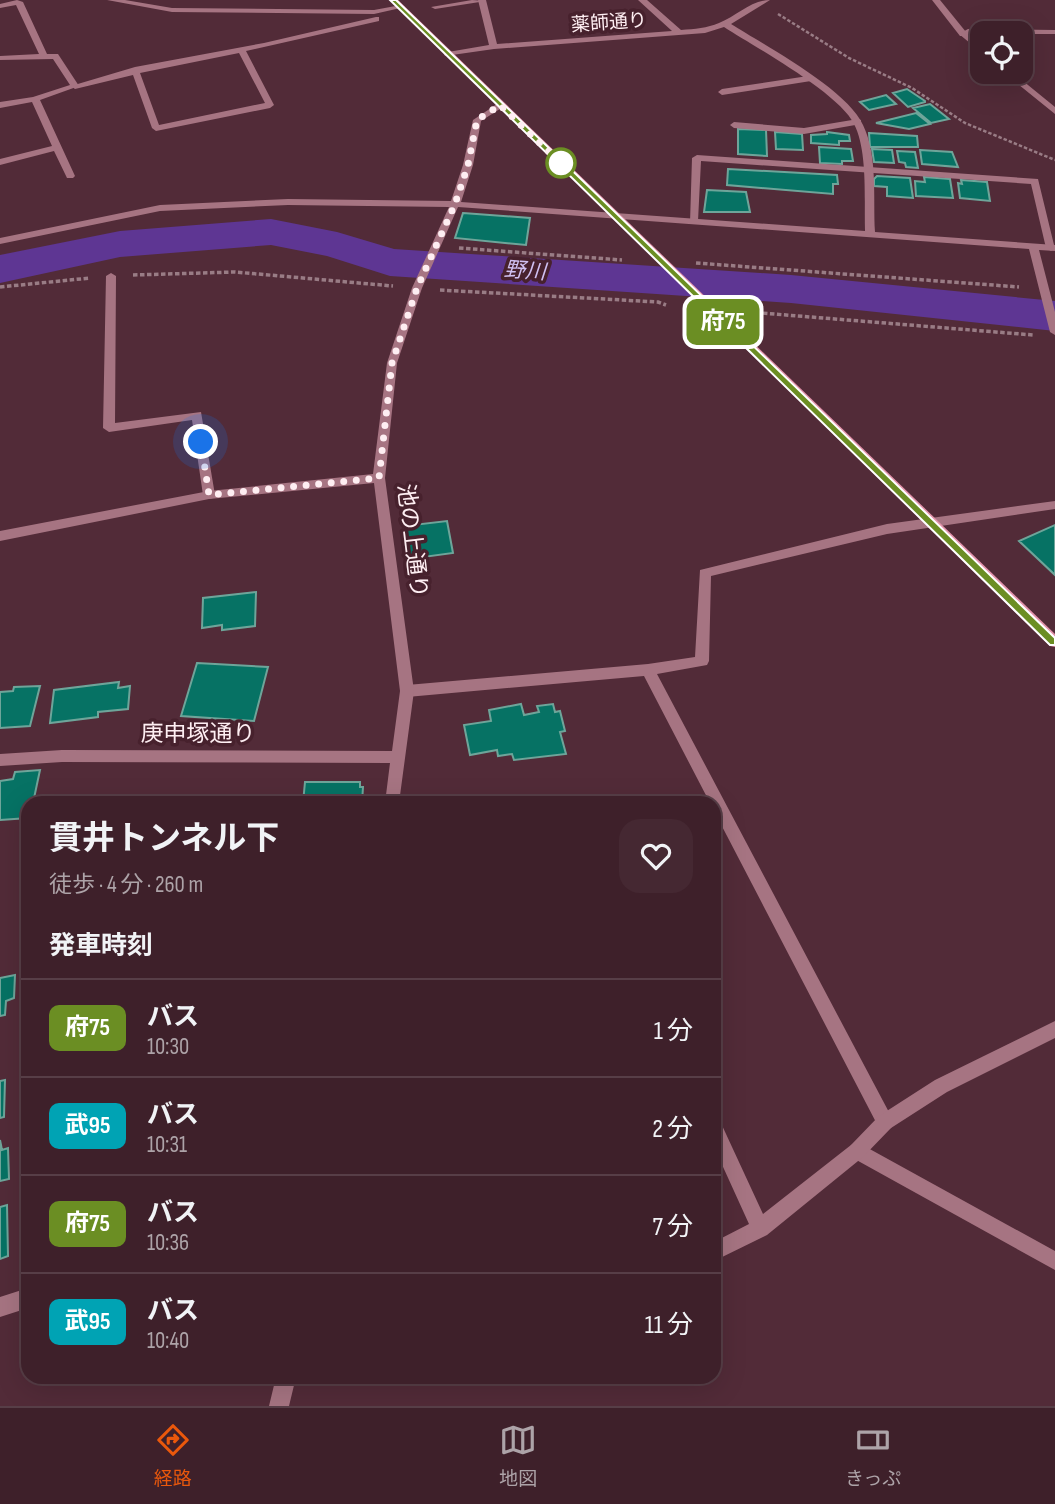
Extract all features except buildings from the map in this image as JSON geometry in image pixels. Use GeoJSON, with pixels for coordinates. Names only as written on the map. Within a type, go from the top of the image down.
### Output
{"type":"FeatureCollection","features":[{"type":"Feature","properties":{"kind":"main road"},"geometry":{"type":"LineString","coordinates":[[397,3],[1055,642]]}},
{"type":"Feature","properties":{"kind":"street"},"geometry":{"type":"LineString","coordinates":[[111,0],[172,10],[374,12],[397,3]]}},
{"type":"Feature","properties":{"kind":"street"},"geometry":{"type":"LineString","coordinates":[[435,7],[482,0],[494,47]]}},
{"type":"Feature","properties":{"kind":"street"},"geometry":{"type":"LineString","coordinates":[[642,0],[680,33]]}},
{"type":"Feature","properties":{"kind":"street"},"geometry":{"type":"LineString","coordinates":[[936,0],[970,40]]}},
{"type":"Feature","properties":{"kind":"street","name":"薬師通り"},"geometry":{"type":"LineString","coordinates":[[448,54],[494,47],[705,31],[724,24],[763,1]]}},
{"type":"Feature","properties":{"kind":"street"},"geometry":{"type":"LineString","coordinates":[[0,6],[19,2],[44,56]]}},
{"type":"Feature","properties":{"kind":"street"},"geometry":{"type":"LineString","coordinates":[[0,105],[35,99],[135,71],[302,39],[376,19]]}},
{"type":"Feature","properties":{"kind":"street"},"geometry":{"type":"LineString","coordinates":[[724,24],[834,97],[858,122],[866,170],[870,234]]}},
{"type":"Feature","properties":{"kind":"street"},"geometry":{"type":"LineString","coordinates":[[963,34],[968,30],[1055,32]]}},
{"type":"Feature","properties":{"kind":"street"},"geometry":{"type":"LineString","coordinates":[[135,71],[156,128],[270,105],[242,51]]}},
{"type":"Feature","properties":{"kind":"street"},"geometry":{"type":"LineString","coordinates":[[0,58],[55,56],[75,86]]}},
{"type":"Feature","properties":{"kind":"street"},"geometry":{"type":"LineString","coordinates":[[722,92],[808,79]]}},
{"type":"Feature","properties":{"kind":"street"},"geometry":{"type":"LineString","coordinates":[[1022,84],[1055,111]]}},
{"type":"Feature","properties":{"kind":"street"},"geometry":{"type":"LineString","coordinates":[[35,99],[70,176]]}},
{"type":"Feature","properties":{"kind":"street"},"geometry":{"type":"LineString","coordinates":[[438,247],[468,165],[477,120],[500,105]]}},
{"type":"Feature","properties":{"kind":"street"},"geometry":{"type":"LineString","coordinates":[[734,125],[804,131],[858,122]]}},
{"type":"Feature","properties":{"kind":"street"},"geometry":{"type":"LineString","coordinates":[[0,162],[55,148]]}},
{"type":"Feature","properties":{"kind":"street"},"geometry":{"type":"LineString","coordinates":[[0,241],[160,208],[288,202],[455,204],[1053,248],[1035,181],[697,158],[693,221]]}},
{"type":"Feature","properties":{"kind":"street","name":"池の上通り"},"geometry":{"type":"LineString","coordinates":[[393,796],[407,691],[379,478],[392,363],[417,288],[438,247]]}},
{"type":"Feature","properties":{"kind":"street"},"geometry":{"type":"LineString","coordinates":[[1033,247],[1055,332]]}},
{"type":"Feature","properties":{"kind":"street"},"geometry":{"type":"LineString","coordinates":[[111,276],[109,428],[197,415],[209,495]]}},
{"type":"Feature","properties":{"kind":"street"},"geometry":{"type":"LineString","coordinates":[[0,536],[209,495],[379,478]]}},
{"type":"Feature","properties":{"kind":"street"},"geometry":{"type":"LineString","coordinates":[[407,691],[648,670],[702,661],[705,573],[887,529],[1055,505]]}},
{"type":"Feature","properties":{"kind":"street"},"geometry":{"type":"LineString","coordinates":[[648,670],[714,796]]}},
{"type":"Feature","properties":{"kind":"street","name":"庚申塚通り"},"geometry":{"type":"LineString","coordinates":[[0,760],[62,756],[397,757]]}},
{"type":"Feature","properties":{"kind":"street"},"geometry":{"type":"LineString","coordinates":[[721,809],[885,1122]]}},
{"type":"Feature","properties":{"kind":"street"},"geometry":{"type":"LineString","coordinates":[[721,1248],[760,1228],[857,1151],[885,1122],[941,1086],[1055,1029]]}},
{"type":"Feature","properties":{"kind":"street"},"geometry":{"type":"LineString","coordinates":[[721,1142],[760,1228]]}},
{"type":"Feature","properties":{"kind":"street"},"geometry":{"type":"LineString","coordinates":[[857,1151],[1055,1261]]}},
{"type":"Feature","properties":{"kind":"street"},"geometry":{"type":"LineString","coordinates":[[0,1307],[21,1300]]}},
{"type":"Feature","properties":{"kind":"street"},"geometry":{"type":"LineString","coordinates":[[279,1406],[284,1384]]}},
{"type":"Feature","properties":{"kind":"path"},"geometry":{"type":"LineString","coordinates":[[763,1],[849,58],[912,88],[965,123],[1055,160]]}},
{"type":"Feature","properties":{"kind":"path"},"geometry":{"type":"LineString","coordinates":[[438,247],[622,260]]}},
{"type":"Feature","properties":{"kind":"path"},"geometry":{"type":"LineString","coordinates":[[695,263],[1044,289]]}},
{"type":"Feature","properties":{"kind":"path"},"geometry":{"type":"LineString","coordinates":[[0,287],[111,276],[235,271],[417,288],[658,302],[666,305]]}},
{"type":"Feature","properties":{"kind":"path"},"geometry":{"type":"LineString","coordinates":[[748,312],[1041,335]]}},
{"type":"Feature","properties":{"kind":"waterway","name":"野川"},"geometry":{"type":"LineString","coordinates":[[0,269],[120,244],[271,232],[337,245],[390,262],[791,289],[1055,316]]}},
{"type":"Feature","properties":{"kind":"bus line","name":"府75"},"geometry":{"type":"LineString","coordinates":[[394,0],[1055,642]]}},
{"type":"Feature","properties":{"kind":"route"},"geometry":{"type":"LineString","coordinates":[[201,442],[209,495],[379,478],[392,363],[417,288],[438,247],[455,204],[468,165],[477,120],[500,105],[561,163]]}}]}
